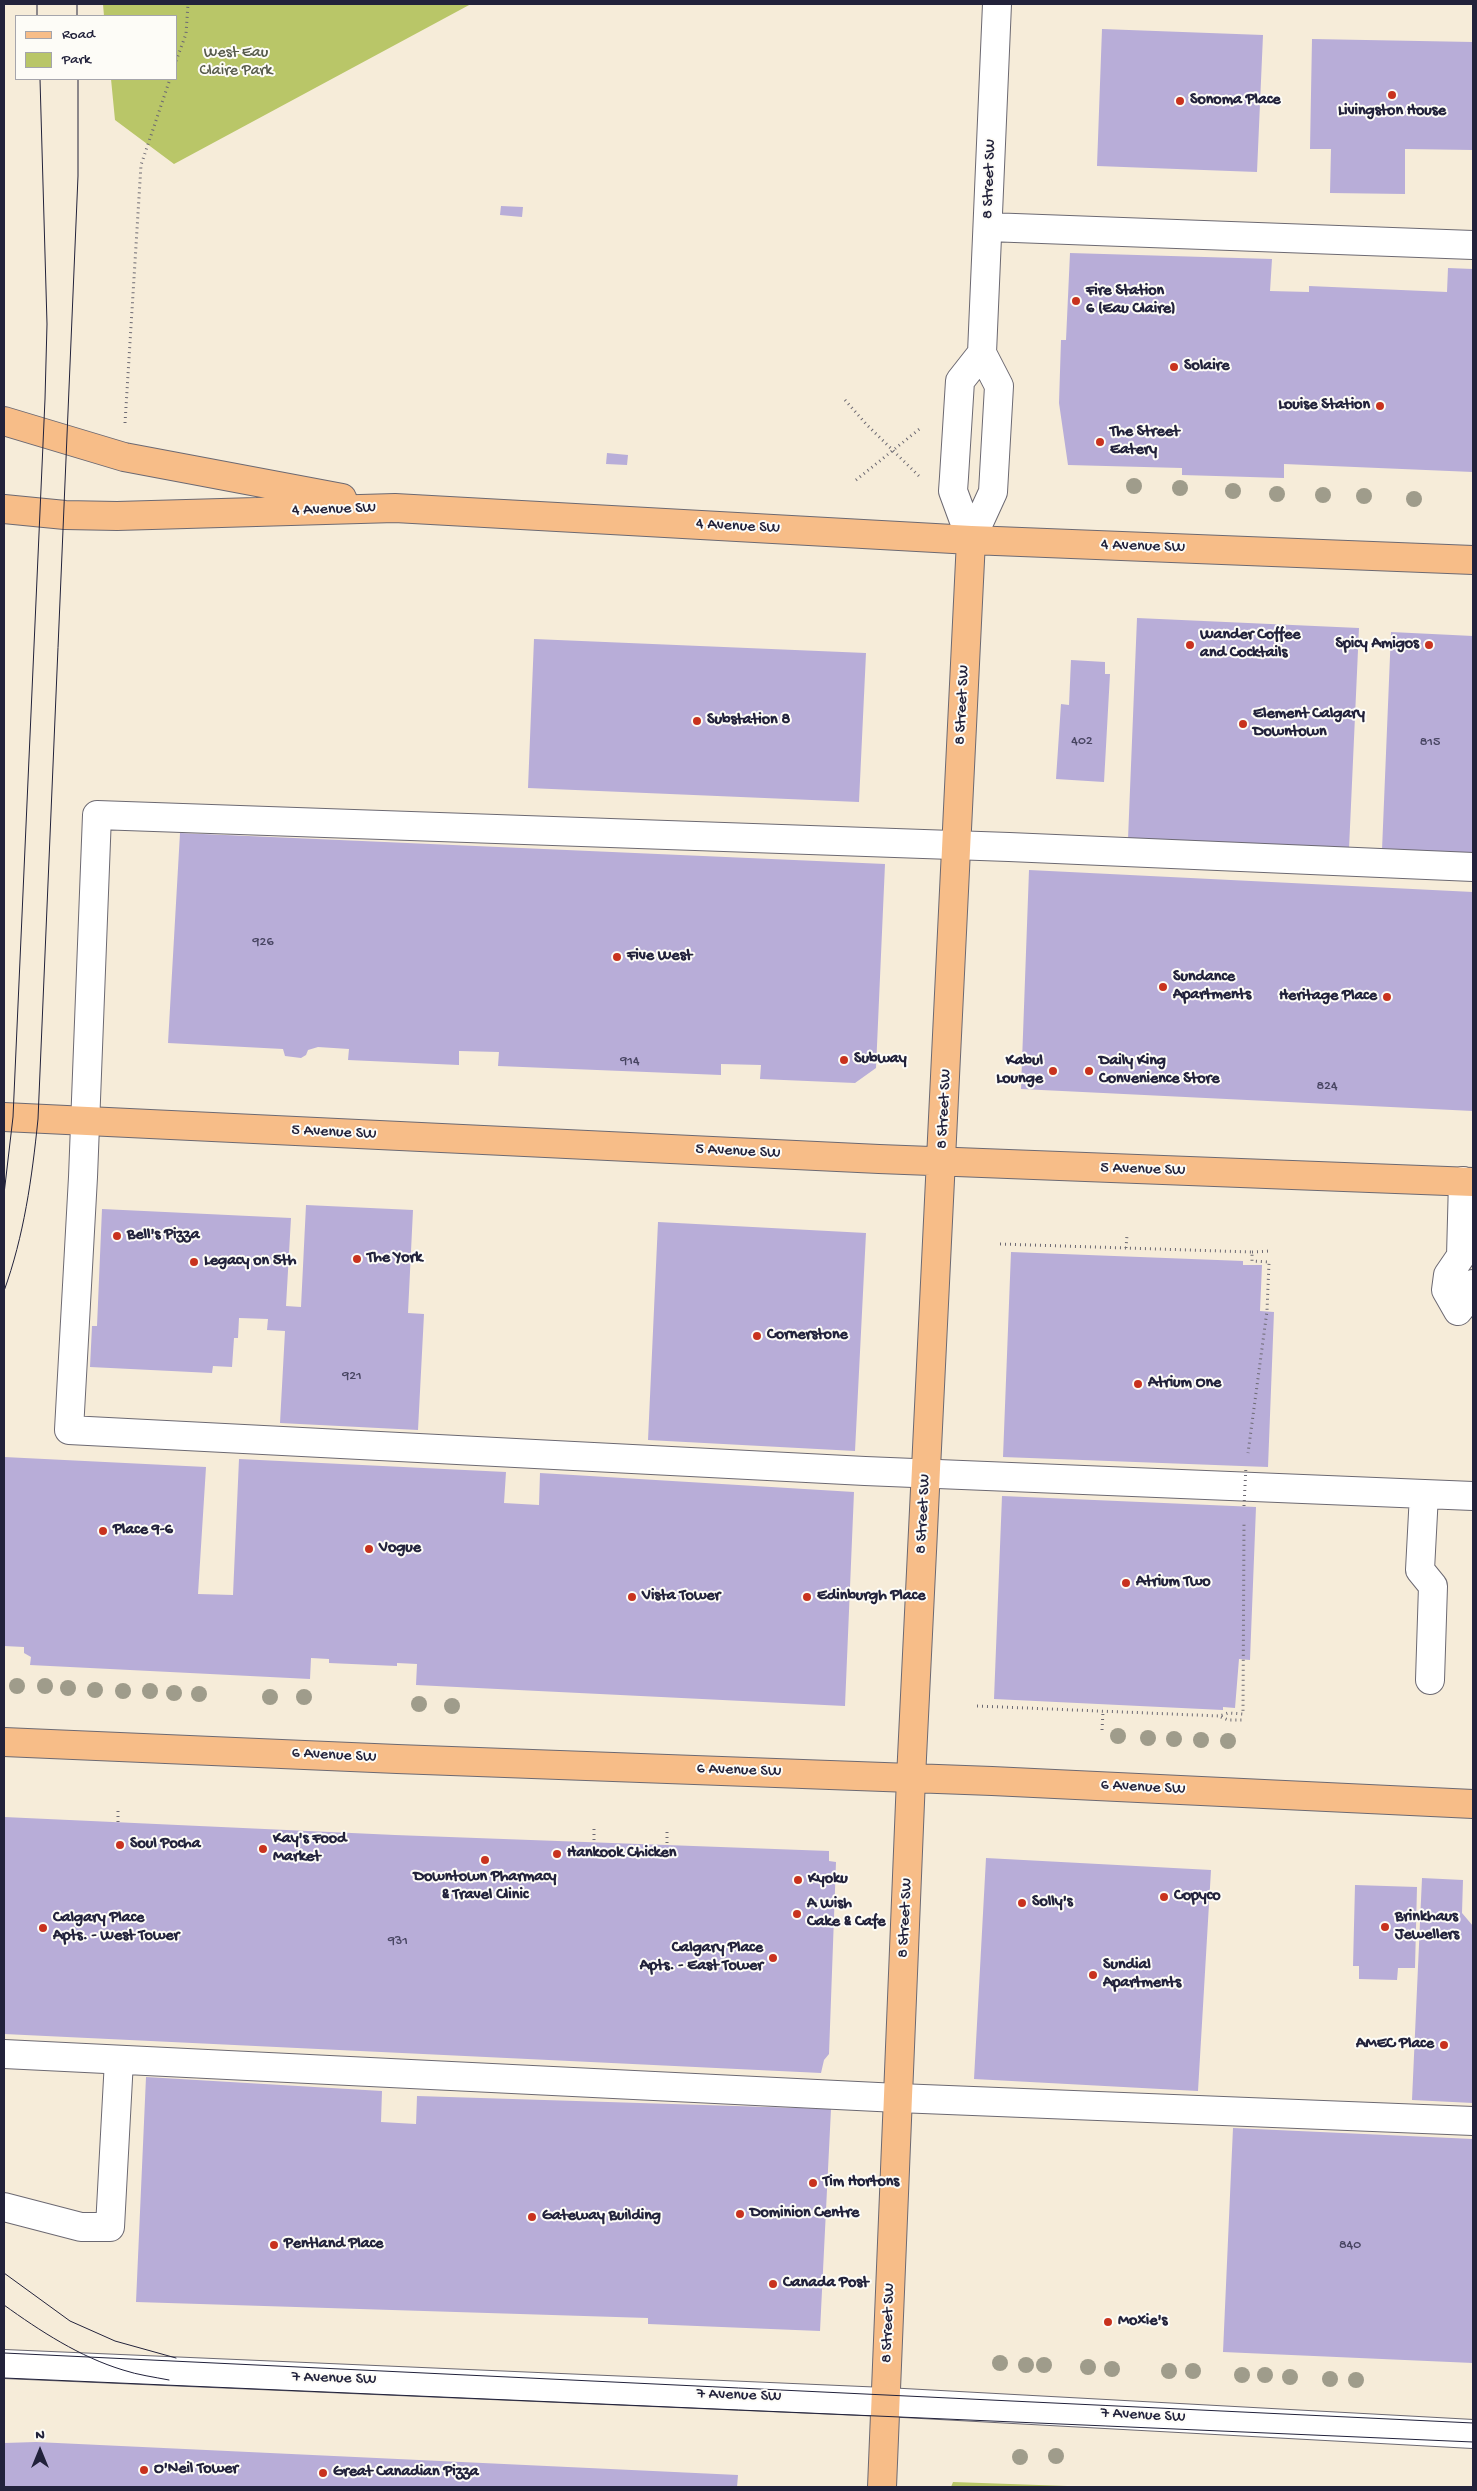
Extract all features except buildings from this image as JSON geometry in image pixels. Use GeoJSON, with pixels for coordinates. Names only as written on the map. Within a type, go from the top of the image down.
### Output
{"type":"FeatureCollection","features":[{"type":"Feature","properties":{"kind":"main road"},"geometry":{"type":"LineString","coordinates":[[4,421],[124,457],[395,508]]}},
{"type":"Feature","properties":{"kind":"main road","name":"4 Avenue SW"},"geometry":{"type":"LineString","coordinates":[[4,509],[117,516],[395,508],[971,540],[1473,560]]}},
{"type":"Feature","properties":{"kind":"main road","name":"8 Street SW"},"geometry":{"type":"LineString","coordinates":[[882,2487],[911,1778],[971,540]]}},
{"type":"Feature","properties":{"kind":"main road","name":"5 Avenue SW"},"geometry":{"type":"LineString","coordinates":[[4,1117],[942,1162],[1468,1181]]}},
{"type":"Feature","properties":{"kind":"main road","name":"6 Avenue SW"},"geometry":{"type":"LineString","coordinates":[[4,1742],[911,1778],[1473,1804]]}},
{"type":"Feature","properties":{"kind":"street","name":"8 Street SW"},"geometry":{"type":"LineString","coordinates":[[971,540],[993,492],[999,386],[982,354],[997,4]]}},
{"type":"Feature","properties":{"kind":"street"},"geometry":{"type":"LineString","coordinates":[[988,227],[1473,245]]}},
{"type":"Feature","properties":{"kind":"street","name":"8 Street SW"},"geometry":{"type":"LineString","coordinates":[[971,540],[953,491],[960,381],[982,354]]}},
{"type":"Feature","properties":{"kind":"street"},"geometry":{"type":"LineString","coordinates":[[1473,867],[957,845],[97,815],[86,1121],[69,1430],[926,1473],[1473,1496]]}},
{"type":"Feature","properties":{"kind":"street"},"geometry":{"type":"LineString","coordinates":[[1468,1181],[1467,1266],[1448,1275],[1446,1290],[1458,1312],[1472,1292],[1473,1284]]}},
{"type":"Feature","properties":{"kind":"street"},"geometry":{"type":"LineString","coordinates":[[1424,1494],[1420,1570],[1433,1586],[1430,1680]]}},
{"type":"Feature","properties":{"kind":"street"},"geometry":{"type":"LineString","coordinates":[[4,2054],[898,2098],[1473,2121]]}},
{"type":"Feature","properties":{"kind":"street"},"geometry":{"type":"LineString","coordinates":[[4,2207],[81,2227],[110,2227],[119,2060]]}},
{"type":"Feature","properties":{"kind":"street","name":"7 Avenue SW"},"geometry":{"type":"LineString","coordinates":[[4,2364],[885,2402],[1473,2434]]}},
{"type":"Feature","properties":{"kind":"path"},"geometry":{"type":"LineString","coordinates":[[178,56],[186,34],[188,4]]}},
{"type":"Feature","properties":{"kind":"path"},"geometry":{"type":"LineString","coordinates":[[125,426],[141,165],[170,80]]}},
{"type":"Feature","properties":{"kind":"path"},"geometry":{"type":"LineString","coordinates":[[845,400],[892,452],[920,477]]}},
{"type":"Feature","properties":{"kind":"path"},"geometry":{"type":"LineString","coordinates":[[856,480],[926,423]]}},
{"type":"Feature","properties":{"kind":"path"},"geometry":{"type":"LineString","coordinates":[[1126,1248],[1127,1234]]}},
{"type":"Feature","properties":{"kind":"path"},"geometry":{"type":"LineString","coordinates":[[1000,1244],[1270,1251]]}},
{"type":"Feature","properties":{"kind":"path"},"geometry":{"type":"LineString","coordinates":[[977,1706],[1220,1716],[1228,1713],[1242,1714],[1246,1466],[1267,1312],[1270,1262],[1252,1261],[1252,1252]]}},
{"type":"Feature","properties":{"kind":"path"},"geometry":{"type":"LineString","coordinates":[[1102,1730],[1103,1712]]}},
{"type":"Feature","properties":{"kind":"path"},"geometry":{"type":"LineString","coordinates":[[1220,1716],[1228,1720],[1242,1720]]}},
{"type":"Feature","properties":{"kind":"path"},"geometry":{"type":"LineString","coordinates":[[118,1808],[118,1822]]}},
{"type":"Feature","properties":{"kind":"path"},"geometry":{"type":"LineString","coordinates":[[594,1829],[594,1843]]}},
{"type":"Feature","properties":{"kind":"path"},"geometry":{"type":"LineString","coordinates":[[667,1832],[667,1845]]}},
{"type":"Feature","properties":{"kind":"green space","name":"West Eau Claire Park"},"geometry":{"type":"Polygon","coordinates":[[[103,4],[471,4],[174,164],[115,120],[111,80],[178,80],[178,15],[104,15],[103,4]]]}},
{"type":"Feature","properties":{"kind":"green space"},"geometry":{"type":"Polygon","coordinates":[[[953,2482],[1096,2487],[951,2487],[953,2482]]]}},
{"type":"Feature","properties":{"kind":"tram line"},"geometry":{"type":"LineString","coordinates":[[37,4],[37,15]]}},
{"type":"Feature","properties":{"kind":"tram line"},"geometry":{"type":"LineString","coordinates":[[77,4],[77,15]]}},
{"type":"Feature","properties":{"kind":"tram line"},"geometry":{"type":"LineString","coordinates":[[4,1194],[13,1117],[45,399],[47,324],[40,80]]}},
{"type":"Feature","properties":{"kind":"tram line"},"geometry":{"type":"LineString","coordinates":[[4,1291],[22,1228],[38,1119],[78,176],[78,80]]}},
{"type":"Feature","properties":{"kind":"tram line"},"geometry":{"type":"LineString","coordinates":[[4,2273],[70,2321],[115,2341],[176,2358]]}},
{"type":"Feature","properties":{"kind":"tram line"},"geometry":{"type":"LineString","coordinates":[[4,2305],[46,2334],[91,2358],[129,2372],[169,2380]]}},
{"type":"Feature","properties":{"kind":"tram line"},"geometry":{"type":"LineString","coordinates":[[4,2353],[1473,2423]]}},
{"type":"Feature","properties":{"kind":"tram line"},"geometry":{"type":"LineString","coordinates":[[4,2378],[1473,2442]]}},
{"type":"Feature","properties":{"kind":"place","name":"Livingston House"},"geometry":{"type":"Point","coordinates":[1392,95]}},
{"type":"Feature","properties":{"kind":"place","name":"Sonoma Place"},"geometry":{"type":"Point","coordinates":[1180,101]}},
{"type":"Feature","properties":{"kind":"place","name":"Fire Station 6 (Eau Claire)"},"geometry":{"type":"Point","coordinates":[1076,301]}},
{"type":"Feature","properties":{"kind":"place","name":"Solaire"},"geometry":{"type":"Point","coordinates":[1174,367]}},
{"type":"Feature","properties":{"kind":"place","name":"Louise Station"},"geometry":{"type":"Point","coordinates":[1380,406]}},
{"type":"Feature","properties":{"kind":"place","name":"The Street Eatery"},"geometry":{"type":"Point","coordinates":[1100,442]}},
{"type":"Feature","properties":{"kind":"place","name":"Wander Coffee and Cocktails"},"geometry":{"type":"Point","coordinates":[1190,645]}},
{"type":"Feature","properties":{"kind":"place","name":"Spicy Amigos"},"geometry":{"type":"Point","coordinates":[1429,645]}},
{"type":"Feature","properties":{"kind":"place","name":"Substation 8"},"geometry":{"type":"Point","coordinates":[697,721]}},
{"type":"Feature","properties":{"kind":"place","name":"Element Calgary Downtown"},"geometry":{"type":"Point","coordinates":[1243,724]}},
{"type":"Feature","properties":{"kind":"place","name":"Five West"},"geometry":{"type":"Point","coordinates":[617,957]}},
{"type":"Feature","properties":{"kind":"place","name":"Sundance Apartments"},"geometry":{"type":"Point","coordinates":[1163,987]}},
{"type":"Feature","properties":{"kind":"place","name":"Heritage Place"},"geometry":{"type":"Point","coordinates":[1387,997]}},
{"type":"Feature","properties":{"kind":"place","name":"Subway"},"geometry":{"type":"Point","coordinates":[844,1060]}},
{"type":"Feature","properties":{"kind":"place","name":"Kabul Lounge"},"geometry":{"type":"Point","coordinates":[1053,1071]}},
{"type":"Feature","properties":{"kind":"place","name":"Daily King Convenience Store"},"geometry":{"type":"Point","coordinates":[1089,1071]}},
{"type":"Feature","properties":{"kind":"place","name":"Bell's Pizza"},"geometry":{"type":"Point","coordinates":[117,1236]}},
{"type":"Feature","properties":{"kind":"place","name":"The York"},"geometry":{"type":"Point","coordinates":[357,1259]}},
{"type":"Feature","properties":{"kind":"place","name":"Legacy on 5th"},"geometry":{"type":"Point","coordinates":[194,1262]}},
{"type":"Feature","properties":{"kind":"place","name":"Cornerstone"},"geometry":{"type":"Point","coordinates":[757,1336]}},
{"type":"Feature","properties":{"kind":"place","name":"Atrium One"},"geometry":{"type":"Point","coordinates":[1138,1384]}},
{"type":"Feature","properties":{"kind":"place","name":"Place 9-6"},"geometry":{"type":"Point","coordinates":[103,1531]}},
{"type":"Feature","properties":{"kind":"place","name":"Vogue"},"geometry":{"type":"Point","coordinates":[369,1549]}},
{"type":"Feature","properties":{"kind":"place","name":"Atrium Two"},"geometry":{"type":"Point","coordinates":[1126,1583]}},
{"type":"Feature","properties":{"kind":"place","name":"Vista Tower"},"geometry":{"type":"Point","coordinates":[632,1597]}},
{"type":"Feature","properties":{"kind":"place","name":"Edinburgh Place"},"geometry":{"type":"Point","coordinates":[807,1597]}},
{"type":"Feature","properties":{"kind":"place","name":"Soul Pocha"},"geometry":{"type":"Point","coordinates":[120,1845]}},
{"type":"Feature","properties":{"kind":"place","name":"Kay's Food Market"},"geometry":{"type":"Point","coordinates":[263,1849]}},
{"type":"Feature","properties":{"kind":"place","name":"Hankook Chicken"},"geometry":{"type":"Point","coordinates":[557,1854]}},
{"type":"Feature","properties":{"kind":"place","name":"Downtown Pharmacy & Travel Clinic"},"geometry":{"type":"Point","coordinates":[485,1860]}},
{"type":"Feature","properties":{"kind":"place","name":"Kyoku"},"geometry":{"type":"Point","coordinates":[798,1880]}},
{"type":"Feature","properties":{"kind":"place","name":"Copyco"},"geometry":{"type":"Point","coordinates":[1164,1897]}},
{"type":"Feature","properties":{"kind":"place","name":"Solly's"},"geometry":{"type":"Point","coordinates":[1022,1903]}},
{"type":"Feature","properties":{"kind":"place","name":"A Wish Cake & Cafe"},"geometry":{"type":"Point","coordinates":[797,1914]}},
{"type":"Feature","properties":{"kind":"place","name":"Brinkhaus Jewellers"},"geometry":{"type":"Point","coordinates":[1385,1927]}},
{"type":"Feature","properties":{"kind":"place","name":"Calgary Place Apts. - West Tower"},"geometry":{"type":"Point","coordinates":[43,1928]}},
{"type":"Feature","properties":{"kind":"place","name":"Calgary Place Apts. - East Tower"},"geometry":{"type":"Point","coordinates":[773,1958]}},
{"type":"Feature","properties":{"kind":"place","name":"Sundial Apartments"},"geometry":{"type":"Point","coordinates":[1093,1975]}},
{"type":"Feature","properties":{"kind":"place","name":"AMEC Place"},"geometry":{"type":"Point","coordinates":[1444,2045]}},
{"type":"Feature","properties":{"kind":"place","name":"Tim Hortons"},"geometry":{"type":"Point","coordinates":[813,2183]}},
{"type":"Feature","properties":{"kind":"place","name":"Dominion Centre"},"geometry":{"type":"Point","coordinates":[740,2214]}},
{"type":"Feature","properties":{"kind":"place","name":"Gateway Building"},"geometry":{"type":"Point","coordinates":[532,2217]}},
{"type":"Feature","properties":{"kind":"place","name":"Pentland Place"},"geometry":{"type":"Point","coordinates":[274,2245]}},
{"type":"Feature","properties":{"kind":"place","name":"Canada Post"},"geometry":{"type":"Point","coordinates":[773,2284]}},
{"type":"Feature","properties":{"kind":"place","name":"Moxie's"},"geometry":{"type":"Point","coordinates":[1108,2322]}},
{"type":"Feature","properties":{"kind":"place","name":"O'Neil Tower"},"geometry":{"type":"Point","coordinates":[144,2470]}},
{"type":"Feature","properties":{"kind":"place","name":"Great Canadian Pizza"},"geometry":{"type":"Point","coordinates":[323,2473]}}]}
